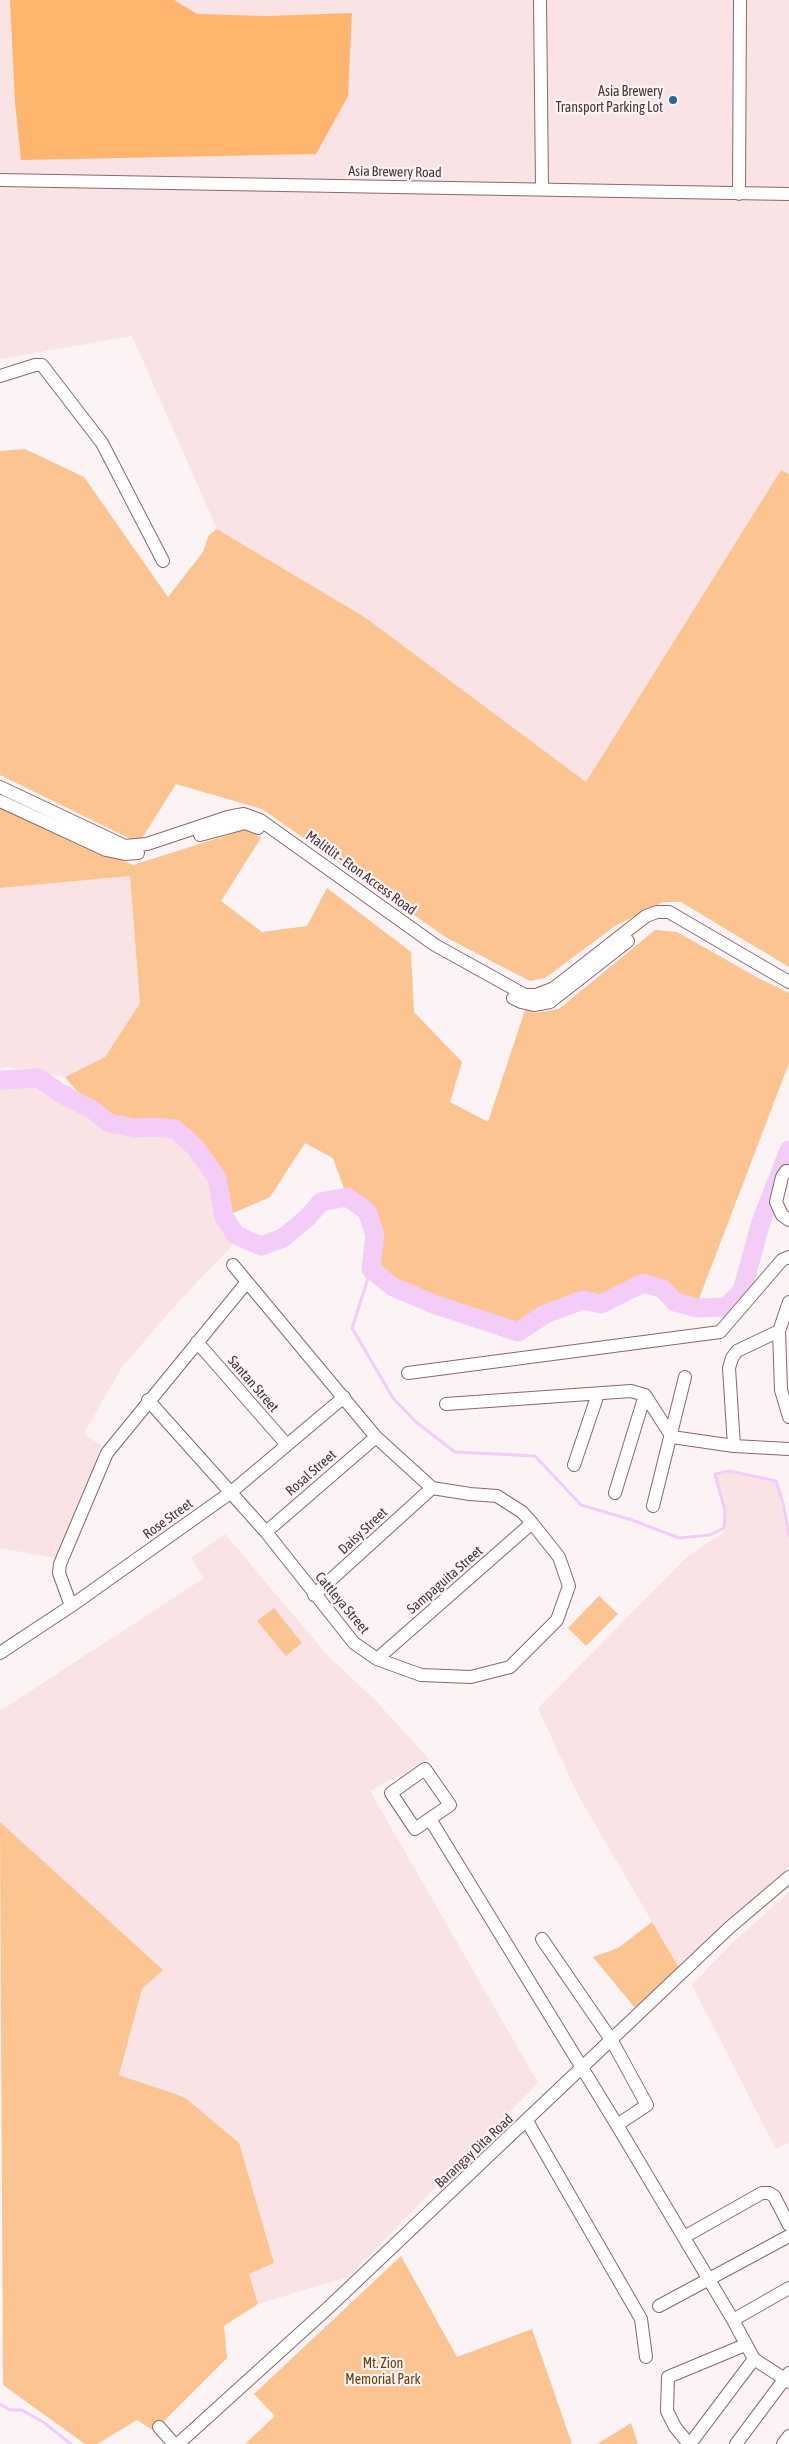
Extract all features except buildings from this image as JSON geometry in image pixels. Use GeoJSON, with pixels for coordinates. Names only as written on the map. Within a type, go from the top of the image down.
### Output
{"type":"FeatureCollection","features":[{"type":"Feature","properties":{"kind":"street"},"geometry":{"type":"LineString","coordinates":[[540,0],[542,188]]}},
{"type":"Feature","properties":{"kind":"street"},"geometry":{"type":"LineString","coordinates":[[739,194],[740,0]]}},
{"type":"Feature","properties":{"kind":"street","name":"Asia Brewery Road"},"geometry":{"type":"LineString","coordinates":[[0,180],[542,188],[789,194]]}},
{"type":"Feature","properties":{"kind":"street"},"geometry":{"type":"LineString","coordinates":[[0,376],[35,365],[42,365],[102,443],[163,561]]}},
{"type":"Feature","properties":{"kind":"street","name":"Malitlit - Eton Access Road"},"geometry":{"type":"LineString","coordinates":[[0,787],[125,846],[147,844],[228,817],[244,814],[260,820],[436,945],[525,995],[536,995],[554,988],[646,916],[657,912],[669,912],[682,922],[789,982]]}},
{"type":"Feature","properties":{"kind":"street","name":"Malitlit - Eton Access Road"},"geometry":{"type":"LineString","coordinates":[[0,801],[106,850],[125,854],[149,851],[233,825],[245,823],[260,828],[433,953],[520,1002],[527,1004],[550,1002],[650,924],[658,920],[682,922]]}},
{"type":"Feature","properties":{"kind":"street"},"geometry":{"type":"LineString","coordinates":[[38,819],[40,806]]}},
{"type":"Feature","properties":{"kind":"street"},"geometry":{"type":"LineString","coordinates":[[789,1171],[786,1171],[782,1177],[776,1202],[782,1215],[789,1220]]}},
{"type":"Feature","properties":{"kind":"street"},"geometry":{"type":"LineString","coordinates":[[408,1373],[720,1332],[782,1260],[789,1257]]}},
{"type":"Feature","properties":{"kind":"street"},"geometry":{"type":"LineString","coordinates":[[233,1265],[376,1437],[432,1488]]}},
{"type":"Feature","properties":{"kind":"street"},"geometry":{"type":"LineString","coordinates":[[71,1606],[59,1573],[60,1564],[107,1453],[148,1400],[247,1282]]}},
{"type":"Feature","properties":{"kind":"street"},"geometry":{"type":"LineString","coordinates":[[788,1302],[779,1331],[781,1390],[789,1418]]}},
{"type":"Feature","properties":{"kind":"street"},"geometry":{"type":"LineString","coordinates":[[734,1446],[728,1368],[737,1351],[779,1331]]}},
{"type":"Feature","properties":{"kind":"street","name":"Santan Street"},"geometry":{"type":"LineString","coordinates":[[196,1342],[287,1445]]}},
{"type":"Feature","properties":{"kind":"street"},"geometry":{"type":"LineString","coordinates":[[653,1506],[672,1437],[685,1377]]}},
{"type":"Feature","properties":{"kind":"street"},"geometry":{"type":"LineString","coordinates":[[446,1404],[631,1391],[645,1395],[672,1437],[734,1446],[789,1449]]}},
{"type":"Feature","properties":{"kind":"street"},"geometry":{"type":"LineString","coordinates":[[574,1465],[598,1394]]}},
{"type":"Feature","properties":{"kind":"street"},"geometry":{"type":"LineString","coordinates":[[615,1493],[645,1395]]}},
{"type":"Feature","properties":{"kind":"street","name":"Rose Street"},"geometry":{"type":"LineString","coordinates":[[0,1652],[71,1606],[230,1493],[344,1397]]}},
{"type":"Feature","properties":{"kind":"street","name":"Cattleya Street"},"geometry":{"type":"LineString","coordinates":[[148,1400],[266,1532],[314,1595],[354,1643],[377,1659],[422,1675],[471,1677],[510,1667],[557,1620],[569,1586],[559,1557],[522,1512],[497,1496],[432,1488]]}},
{"type":"Feature","properties":{"kind":"street","name":"Rosal Street"},"geometry":{"type":"LineString","coordinates":[[266,1532],[376,1437]]}},
{"type":"Feature","properties":{"kind":"street","name":"Daisy Street"},"geometry":{"type":"LineString","coordinates":[[314,1595],[432,1488]]}},
{"type":"Feature","properties":{"kind":"street","name":"Sampaguita Street"},"geometry":{"type":"LineString","coordinates":[[377,1659],[532,1523]]}},
{"type":"Feature","properties":{"kind":"street"},"geometry":{"type":"LineString","coordinates":[[425,1769],[450,1805],[430,1819],[415,1829],[391,1793],[425,1769]]}},
{"type":"Feature","properties":{"kind":"street"},"geometry":{"type":"LineString","coordinates":[[430,1819],[684,2237],[733,2320],[745,2345],[754,2359],[788,2378],[736,2444]]}},
{"type":"Feature","properties":{"kind":"street","name":"Barangay Dita Road"},"geometry":{"type":"LineString","coordinates":[[176,2444],[328,2308],[527,2122],[730,1927],[789,1877]]}},
{"type":"Feature","properties":{"kind":"street"},"geometry":{"type":"LineString","coordinates":[[542,1939],[612,2041],[647,2105],[617,2126]]}},
{"type":"Feature","properties":{"kind":"street"},"geometry":{"type":"LineString","coordinates":[[527,2122],[641,2319],[646,2357]]}},
{"type":"Feature","properties":{"kind":"street"},"geometry":{"type":"LineString","coordinates":[[684,2237],[762,2193],[769,2193],[774,2196],[789,2225]]}},
{"type":"Feature","properties":{"kind":"street"},"geometry":{"type":"LineString","coordinates":[[659,2306],[789,2236]]}},
{"type":"Feature","properties":{"kind":"street"},"geometry":{"type":"LineString","coordinates":[[733,2320],[789,2288]]}},
{"type":"Feature","properties":{"kind":"street"},"geometry":{"type":"LineString","coordinates":[[745,2345],[668,2377],[667,2411],[675,2427],[689,2444],[754,2359]]}},
{"type":"Feature","properties":{"kind":"street"},"geometry":{"type":"LineString","coordinates":[[160,2427],[176,2444]]}},
{"type":"Feature","properties":{"kind":"street"},"geometry":{"type":"LineString","coordinates":[[783,2444],[789,2436]]}},
{"type":"Feature","properties":{"kind":"shaded area"},"geometry":{"type":"Polygon","coordinates":[[[0,0],[789,0],[789,474],[781,470],[586,782],[366,618],[217,529],[132,336],[0,359],[0,0]]]}},
{"type":"Feature","properties":{"kind":"shaded area"},"geometry":{"type":"Polygon","coordinates":[[[10,0],[174,0],[197,14],[267,16],[352,13],[348,96],[316,154],[21,160],[15,102],[10,0]]]}},
{"type":"Feature","properties":{"kind":"shaded area"},"geometry":{"type":"Polygon","coordinates":[[[130,876],[140,1003],[105,1057],[65,1077],[28,1070],[0,1068],[0,888],[130,876]]]}},
{"type":"Feature","properties":{"kind":"shaded area"},"geometry":{"type":"Polygon","coordinates":[[[39,1078],[60,1093],[93,1110],[109,1123],[135,1128],[175,1129],[195,1147],[217,1178],[232,1246],[178,1302],[122,1367],[84,1433],[101,1446],[60,1559],[0,1548],[0,1080],[39,1078]]]}},
{"type":"Feature","properties":{"kind":"shaded area"},"geometry":{"type":"Polygon","coordinates":[[[730,1471],[776,1481],[789,1538],[789,1867],[679,1968],[578,1795],[538,1708],[688,1556],[724,1532],[725,1511],[715,1474],[730,1471]]]}},
{"type":"Feature","properties":{"kind":"shaded area"},"geometry":{"type":"Polygon","coordinates":[[[225,1534],[328,1656],[376,1701],[429,1759],[370,1791],[538,2083],[348,2277],[258,2304],[249,2274],[273,2264],[184,2097],[119,2075],[142,1989],[162,1970],[0,1822],[0,1711],[204,1578],[191,1558],[225,1534]]]}},
{"type":"Feature","properties":{"kind":"shaded area"},"geometry":{"type":"Polygon","coordinates":[[[789,1892],[789,2142],[776,2149],[692,1985],[728,1947],[789,1892]]]}},
{"type":"Feature","properties":{"kind":"green space"},"geometry":{"type":"Polygon","coordinates":[[[25,449],[84,477],[168,597],[203,552],[209,535],[217,529],[366,618],[586,782],[781,470],[789,474],[789,967],[681,902],[663,902],[615,926],[545,978],[530,981],[447,938],[262,809],[176,784],[139,843],[0,775],[0,451],[25,449]]]}},
{"type":"Feature","properties":{"kind":"green space"},"geometry":{"type":"Polygon","coordinates":[[[0,808],[133,865],[247,829],[261,838],[221,901],[262,932],[307,926],[327,888],[411,952],[414,1012],[462,1062],[450,1102],[488,1122],[525,1010],[536,1013],[559,1009],[655,930],[677,932],[760,979],[789,993],[789,1063],[697,1304],[675,1302],[663,1289],[643,1283],[601,1304],[583,1300],[545,1314],[518,1332],[436,1305],[393,1287],[371,1269],[375,1235],[367,1211],[347,1197],[333,1158],[305,1143],[270,1197],[224,1217],[217,1178],[195,1147],[175,1129],[135,1128],[109,1123],[93,1110],[65,1077],[105,1057],[140,1003],[130,876],[0,888],[0,808]]]}},
{"type":"Feature","properties":{"kind":"green space"},"geometry":{"type":"Polygon","coordinates":[[[599,1596],[618,1614],[586,1646],[568,1628],[599,1596]]]}},
{"type":"Feature","properties":{"kind":"green space"},"geometry":{"type":"Polygon","coordinates":[[[274,1608],[302,1643],[286,1656],[257,1621],[274,1608]]]}},
{"type":"Feature","properties":{"kind":"green space"},"geometry":{"type":"Polygon","coordinates":[[[0,1822],[163,1970],[142,1989],[119,2075],[184,2097],[239,2143],[274,2263],[249,2274],[258,2304],[224,2326],[227,2358],[154,2431],[137,2420],[97,2444],[85,2444],[3,2385],[0,1822]]]}},
{"type":"Feature","properties":{"kind":"green space"},"geometry":{"type":"Polygon","coordinates":[[[652,1922],[679,1968],[635,2008],[593,1957],[618,1948],[652,1922]]]}},
{"type":"Feature","properties":{"kind":"green space","name":"Mt. Zion Memorial Park"},"geometry":{"type":"Polygon","coordinates":[[[401,2256],[457,2357],[532,2329],[572,2444],[245,2444],[275,2416],[254,2394],[401,2256]]]}},
{"type":"Feature","properties":{"kind":"green space"},"geometry":{"type":"Polygon","coordinates":[[[631,2423],[638,2444],[597,2444],[631,2423]]]}},
{"type":"Feature","properties":{"kind":"waterway"},"geometry":{"type":"LineString","coordinates":[[0,1080],[39,1078],[60,1093],[93,1110],[109,1123],[135,1128],[175,1129],[195,1147],[217,1178],[224,1217],[236,1235],[261,1246],[283,1238],[308,1217],[321,1202],[347,1197],[367,1211],[375,1235],[371,1269],[393,1287],[436,1305],[518,1332],[545,1314],[583,1300],[601,1304],[643,1283],[663,1289],[675,1302],[697,1308],[726,1307],[742,1291],[761,1222],[789,1150]]}},
{"type":"Feature","properties":{"kind":"waterway"},"geometry":{"type":"LineString","coordinates":[[371,1269],[352,1328],[393,1398],[417,1423],[455,1452],[535,1456],[581,1505],[632,1520],[679,1538],[710,1535],[724,1528],[725,1511],[715,1474],[730,1471],[776,1481],[783,1503],[789,1536]]}},
{"type":"Feature","properties":{"kind":"waterway"},"geometry":{"type":"LineString","coordinates":[[0,2404],[10,2410],[22,2410],[43,2422],[71,2444]]}},
{"type":"Feature","properties":{"kind":"place","name":"Asia Brewery Transport Parking Lot"},"geometry":{"type":"Point","coordinates":[673,100]}}]}
